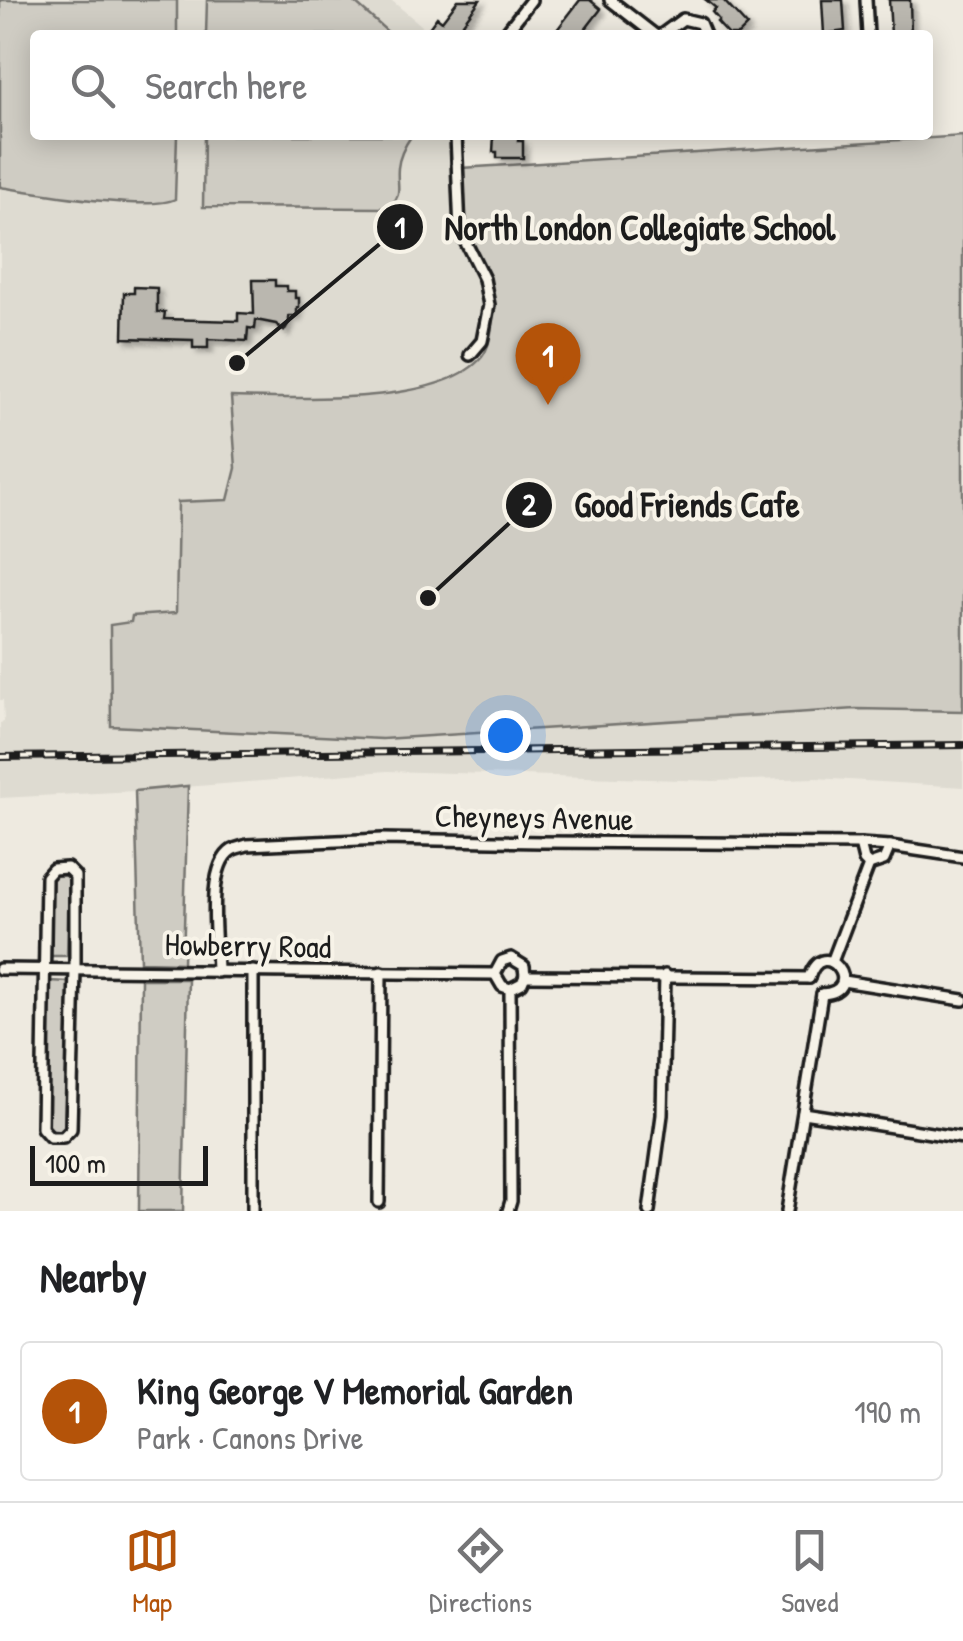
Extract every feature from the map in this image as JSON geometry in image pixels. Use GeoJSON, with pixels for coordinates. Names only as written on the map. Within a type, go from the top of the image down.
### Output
{"type":"FeatureCollection","features":[{"type":"Feature","properties":{"kind":"street"},"geometry":{"type":"LineString","coordinates":[[508,30],[531,0]]}},
{"type":"Feature","properties":{"kind":"street"},"geometry":{"type":"LineString","coordinates":[[610,0],[651,30]]}},
{"type":"Feature","properties":{"kind":"street"},"geometry":{"type":"LineString","coordinates":[[866,0],[868,30]]}},
{"type":"Feature","properties":{"kind":"street"},"geometry":{"type":"LineString","coordinates":[[666,30],[683,19],[700,23],[703,30]]}},
{"type":"Feature","properties":{"kind":"street"},"geometry":{"type":"LineString","coordinates":[[456,140],[460,231],[484,279],[489,306],[482,341],[470,355]]}},
{"type":"Feature","properties":{"kind":"street","name":"Cheyneys Avenue"},"geometry":{"type":"LineString","coordinates":[[218,972],[215,879],[220,864],[232,850],[247,845],[382,839],[860,844],[963,857]]}},
{"type":"Feature","properties":{"kind":"street"},"geometry":{"type":"LineString","coordinates":[[860,844],[869,865]]}},
{"type":"Feature","properties":{"kind":"street"},"geometry":{"type":"LineString","coordinates":[[869,865],[884,860],[890,846]]}},
{"type":"Feature","properties":{"kind":"street"},"geometry":{"type":"LineString","coordinates":[[832,962],[869,865]]}},
{"type":"Feature","properties":{"kind":"street"},"geometry":{"type":"LineString","coordinates":[[53,868],[67,868],[75,876],[75,969],[70,1129],[63,1138],[50,1137],[42,1128],[46,877],[53,868]]}},
{"type":"Feature","properties":{"kind":"street"},"geometry":{"type":"LineString","coordinates":[[511,958],[524,966],[522,984],[510,988],[498,983],[495,974],[502,961],[511,958]]}},
{"type":"Feature","properties":{"kind":"street"},"geometry":{"type":"LineString","coordinates":[[822,961],[832,962],[842,972],[843,980],[833,993],[822,994],[811,986],[809,978],[816,963],[822,961]]}},
{"type":"Feature","properties":{"kind":"street","name":"Howberry Road"},"geometry":{"type":"LineString","coordinates":[[0,969],[495,974]]}},
{"type":"Feature","properties":{"kind":"street"},"geometry":{"type":"LineString","coordinates":[[253,971],[253,1211]]}},
{"type":"Feature","properties":{"kind":"street"},"geometry":{"type":"LineString","coordinates":[[379,1202],[382,972]]}},
{"type":"Feature","properties":{"kind":"street"},"geometry":{"type":"LineString","coordinates":[[650,1211],[662,1115],[665,975]]}},
{"type":"Feature","properties":{"kind":"street"},"geometry":{"type":"LineString","coordinates":[[525,976],[809,978]]}},
{"type":"Feature","properties":{"kind":"street"},"geometry":{"type":"LineString","coordinates":[[843,980],[963,1000]]}},
{"type":"Feature","properties":{"kind":"street"},"geometry":{"type":"LineString","coordinates":[[508,1211],[510,988]]}},
{"type":"Feature","properties":{"kind":"street"},"geometry":{"type":"LineString","coordinates":[[787,1211],[822,994]]}},
{"type":"Feature","properties":{"kind":"street"},"geometry":{"type":"LineString","coordinates":[[803,1113],[963,1138]]}},
{"type":"Feature","properties":{"kind":"shaded area"},"geometry":{"type":"Polygon","coordinates":[[[0,0],[391,0],[427,30],[30,30],[30,140],[452,140],[456,233],[483,296],[480,331],[468,352],[477,361],[440,382],[343,399],[232,397],[236,468],[228,501],[178,502],[177,613],[132,617],[111,726],[382,739],[856,709],[963,711],[963,787],[816,778],[713,781],[387,771],[0,798],[0,723],[4,722],[0,700],[0,0]]]}},
{"type":"Feature","properties":{"kind":"shaded area"},"geometry":{"type":"Polygon","coordinates":[[[0,0],[177,0],[177,30],[30,30],[30,140],[177,140],[175,199],[117,202],[0,187],[0,0]]]}},
{"type":"Feature","properties":{"kind":"shaded area"},"geometry":{"type":"Polygon","coordinates":[[[207,0],[353,1],[386,30],[206,30],[207,0]]]}},
{"type":"Feature","properties":{"kind":"shaded area"},"geometry":{"type":"Polygon","coordinates":[[[963,136],[963,711],[856,709],[382,739],[111,726],[110,625],[131,622],[132,616],[176,613],[178,502],[228,500],[236,468],[231,397],[326,398],[400,392],[462,373],[482,357],[493,321],[492,290],[464,228],[461,168],[963,136]]]}},
{"type":"Feature","properties":{"kind":"shaded area"},"geometry":{"type":"Polygon","coordinates":[[[204,140],[409,140],[398,168],[398,195],[386,208],[203,207],[204,140]]]}},
{"type":"Feature","properties":{"kind":"shaded area"},"geometry":{"type":"Polygon","coordinates":[[[188,786],[183,963],[140,962],[135,791],[188,786]]]}},
{"type":"Feature","properties":{"kind":"shaded area"},"geometry":{"type":"Polygon","coordinates":[[[69,875],[67,956],[49,956],[51,876],[69,875]]]}},
{"type":"Feature","properties":{"kind":"shaded area"},"geometry":{"type":"Polygon","coordinates":[[[141,979],[188,979],[183,1211],[139,1211],[141,979]]]}},
{"type":"Feature","properties":{"kind":"shaded area"},"geometry":{"type":"Polygon","coordinates":[[[49,981],[69,982],[64,1131],[47,1129],[49,981]]]}},
{"type":"Feature","properties":{"kind":"building"},"geometry":{"type":"Polygon","coordinates":[[[458,0],[480,0],[458,30],[429,28],[437,17],[442,21],[458,0]]]}},
{"type":"Feature","properties":{"kind":"building"},"geometry":{"type":"Polygon","coordinates":[[[580,0],[590,0],[601,9],[585,30],[557,30],[580,0]]]}},
{"type":"Feature","properties":{"kind":"building"},"geometry":{"type":"Polygon","coordinates":[[[706,0],[723,0],[747,26],[743,30],[724,30],[712,12],[716,8],[706,0]]]}},
{"type":"Feature","properties":{"kind":"building"},"geometry":{"type":"Polygon","coordinates":[[[822,0],[843,0],[845,30],[824,30],[822,0]]]}},
{"type":"Feature","properties":{"kind":"building"},"geometry":{"type":"Polygon","coordinates":[[[889,0],[910,0],[911,30],[891,30],[889,0]]]}},
{"type":"Feature","properties":{"kind":"building"},"geometry":{"type":"Polygon","coordinates":[[[494,140],[523,141],[523,158],[497,158],[497,152],[493,152],[494,140]]]}},
{"type":"Feature","properties":{"kind":"building"},"geometry":{"type":"Polygon","coordinates":[[[253,280],[275,280],[275,286],[295,291],[295,298],[299,298],[297,316],[289,316],[284,331],[276,324],[256,320],[255,329],[248,328],[247,341],[208,339],[208,348],[193,348],[193,340],[123,338],[124,293],[134,293],[134,287],[157,288],[157,312],[165,312],[164,319],[238,321],[238,313],[254,314],[253,280]]]}},
{"type":"Feature","properties":{"kind":"railway"},"geometry":{"type":"LineString","coordinates":[[0,757],[963,745]]}},
{"type":"Feature","properties":{"kind":"place","name":"North London Collegiate School"},"geometry":{"type":"Point","coordinates":[237,363]}},
{"type":"Feature","properties":{"kind":"place","name":"King George V Memorial Garden"},"geometry":{"type":"Point","coordinates":[548,405]}},
{"type":"Feature","properties":{"kind":"place","name":"Good Friends Cafe"},"geometry":{"type":"Point","coordinates":[428,598]}}]}
